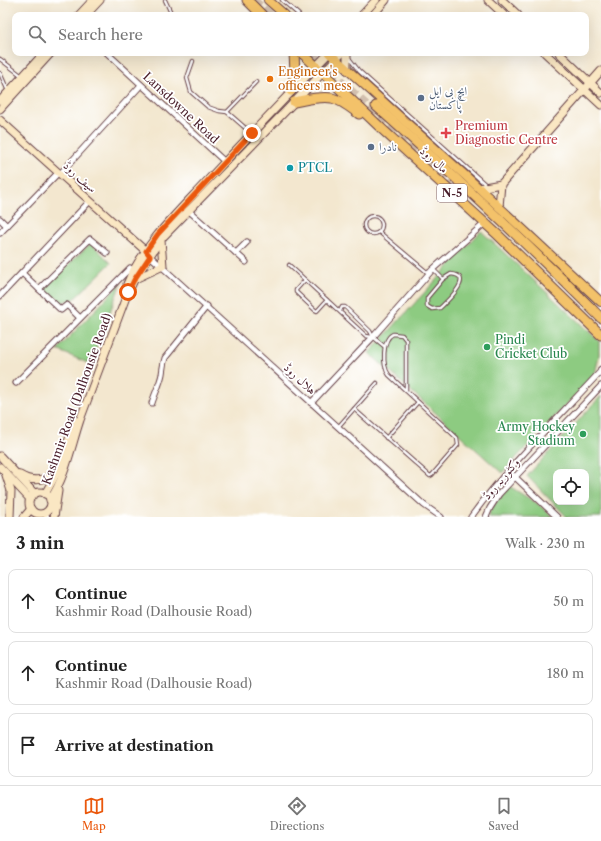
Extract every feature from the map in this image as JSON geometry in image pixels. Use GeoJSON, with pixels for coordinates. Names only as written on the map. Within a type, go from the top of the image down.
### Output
{"type":"FeatureCollection","features":[{"type":"Feature","properties":{"kind":"highway"},"geometry":{"type":"LineString","coordinates":[[246,0],[259,12]]}},
{"type":"Feature","properties":{"kind":"highway"},"geometry":{"type":"LineString","coordinates":[[291,92],[295,73],[294,56]]}},
{"type":"Feature","properties":{"kind":"highway","name":"مال روڈ"},"geometry":{"type":"LineString","coordinates":[[305,56],[485,223],[600,335]]}},
{"type":"Feature","properties":{"kind":"highway"},"geometry":{"type":"LineString","coordinates":[[294,102],[316,98],[332,98],[349,107],[367,121],[383,130]]}},
{"type":"Feature","properties":{"kind":"highway","name":"مال روڈ"},"geometry":{"type":"LineString","coordinates":[[376,106],[449,171],[601,318]]}},
{"type":"Feature","properties":{"kind":"main road"},"geometry":{"type":"LineString","coordinates":[[268,0],[282,12]]}},
{"type":"Feature","properties":{"kind":"main road"},"geometry":{"type":"LineString","coordinates":[[343,56],[347,70],[479,188],[601,302]]}},
{"type":"Feature","properties":{"kind":"street"},"geometry":{"type":"LineString","coordinates":[[82,12],[93,0]]}},
{"type":"Feature","properties":{"kind":"street"},"geometry":{"type":"LineString","coordinates":[[89,12],[100,0]]}},
{"type":"Feature","properties":{"kind":"street"},"geometry":{"type":"LineString","coordinates":[[365,12],[376,0]]}},
{"type":"Feature","properties":{"kind":"street"},"geometry":{"type":"LineString","coordinates":[[376,12],[386,0]]}},
{"type":"Feature","properties":{"kind":"street"},"geometry":{"type":"LineString","coordinates":[[488,0],[501,12]]}},
{"type":"Feature","properties":{"kind":"street"},"geometry":{"type":"LineString","coordinates":[[502,0],[515,12]]}},
{"type":"Feature","properties":{"kind":"street"},"geometry":{"type":"LineString","coordinates":[[0,101],[41,56]]}},
{"type":"Feature","properties":{"kind":"street"},"geometry":{"type":"LineString","coordinates":[[0,109],[48,56]]}},
{"type":"Feature","properties":{"kind":"street","name":"Lansdowne Road"},"geometry":{"type":"LineString","coordinates":[[109,56],[225,162]]}},
{"type":"Feature","properties":{"kind":"street","name":"Kashmir Road (Dalhousie Road)"},"geometry":{"type":"LineString","coordinates":[[158,239],[294,102],[319,70],[327,56]]}},
{"type":"Feature","properties":{"kind":"street","name":"Kashmir Road (Dalhousie Road)"},"geometry":{"type":"LineString","coordinates":[[45,494],[56,474],[118,305],[130,278],[158,239],[225,162],[291,92],[319,70],[341,56]]}},
{"type":"Feature","properties":{"kind":"street"},"geometry":{"type":"LineString","coordinates":[[549,56],[601,105]]}},
{"type":"Feature","properties":{"kind":"street"},"geometry":{"type":"LineString","coordinates":[[561,56],[601,93]]}},
{"type":"Feature","properties":{"kind":"street"},"geometry":{"type":"LineString","coordinates":[[499,207],[501,184],[601,71]]}},
{"type":"Feature","properties":{"kind":"street"},"geometry":{"type":"LineString","coordinates":[[0,233],[59,174],[141,85]]}},
{"type":"Feature","properties":{"kind":"street","name":"سیف روڈ"},"geometry":{"type":"LineString","coordinates":[[0,120],[148,253]]}},
{"type":"Feature","properties":{"kind":"street"},"geometry":{"type":"LineString","coordinates":[[479,188],[501,184]]}},
{"type":"Feature","properties":{"kind":"street"},"geometry":{"type":"LineString","coordinates":[[0,296],[90,202]]}},
{"type":"Feature","properties":{"kind":"street"},"geometry":{"type":"LineString","coordinates":[[188,210],[246,262]]}},
{"type":"Feature","properties":{"kind":"street"},"geometry":{"type":"LineString","coordinates":[[0,219],[7,226]]}},
{"type":"Feature","properties":{"kind":"street"},"geometry":{"type":"LineString","coordinates":[[311,403],[373,337],[428,274],[485,223]]}},
{"type":"Feature","properties":{"kind":"street"},"geometry":{"type":"LineString","coordinates":[[133,240],[142,241],[158,239],[163,266],[134,280]]}},
{"type":"Feature","properties":{"kind":"street"},"geometry":{"type":"LineString","coordinates":[[39,289],[90,240],[107,253]]}},
{"type":"Feature","properties":{"kind":"street"},"geometry":{"type":"LineString","coordinates":[[236,253],[247,242]]}},
{"type":"Feature","properties":{"kind":"street","name":"Kashmir Road (Dalhousie Road)"},"geometry":{"type":"LineString","coordinates":[[50,500],[58,487],[80,421],[126,296],[148,253]]}},
{"type":"Feature","properties":{"kind":"street","name":"ہلال روڈ"},"geometry":{"type":"LineString","coordinates":[[148,253],[311,403],[439,517]]}},
{"type":"Feature","properties":{"kind":"street"},"geometry":{"type":"LineString","coordinates":[[16,383],[130,268]]}},
{"type":"Feature","properties":{"kind":"street"},"geometry":{"type":"LineString","coordinates":[[22,273],[61,310],[67,305],[80,318]]}},
{"type":"Feature","properties":{"kind":"street"},"geometry":{"type":"LineString","coordinates":[[152,403],[159,385],[162,374],[162,365],[165,358],[207,306]]}},
{"type":"Feature","properties":{"kind":"street","name":"وکٹوریہ روڈ"},"geometry":{"type":"LineString","coordinates":[[471,517],[508,471],[601,370]]}},
{"type":"Feature","properties":{"kind":"street","name":"وکٹوریہ روڈ"},"geometry":{"type":"LineString","coordinates":[[486,517],[499,494],[514,476],[601,386]]}},
{"type":"Feature","properties":{"kind":"street"},"geometry":{"type":"LineString","coordinates":[[0,456],[16,473],[33,497]]}},
{"type":"Feature","properties":{"kind":"street"},"geometry":{"type":"LineString","coordinates":[[2,470],[33,497]]}},
{"type":"Feature","properties":{"kind":"street"},"geometry":{"type":"LineString","coordinates":[[2,470],[11,491],[10,517]]}},
{"type":"Feature","properties":{"kind":"street"},"geometry":{"type":"LineString","coordinates":[[508,471],[557,517]]}},
{"type":"Feature","properties":{"kind":"street"},"geometry":{"type":"LineString","coordinates":[[16,473],[26,479],[36,480],[45,479],[56,474]]}},
{"type":"Feature","properties":{"kind":"street"},"geometry":{"type":"LineString","coordinates":[[54,517],[58,487]]}},
{"type":"Feature","properties":{"kind":"street"},"geometry":{"type":"LineString","coordinates":[[40,493],[45,494],[50,500],[50,508],[42,515],[31,510],[29,504],[33,497],[40,493]]}},
{"type":"Feature","properties":{"kind":"street"},"geometry":{"type":"LineString","coordinates":[[24,517],[31,510]]}},
{"type":"Feature","properties":{"kind":"lane"},"geometry":{"type":"LineString","coordinates":[[165,0],[171,12]]}},
{"type":"Feature","properties":{"kind":"lane"},"geometry":{"type":"LineString","coordinates":[[282,0],[296,12]]}},
{"type":"Feature","properties":{"kind":"lane"},"geometry":{"type":"LineString","coordinates":[[344,56],[488,186]]}},
{"type":"Feature","properties":{"kind":"lane"},"geometry":{"type":"LineString","coordinates":[[0,59],[23,77]]}},
{"type":"Feature","properties":{"kind":"lane"},"geometry":{"type":"LineString","coordinates":[[194,60],[187,78],[191,92],[208,107],[227,112],[252,133]]}},
{"type":"Feature","properties":{"kind":"lane"},"geometry":{"type":"LineString","coordinates":[[0,73],[8,92]]}},
{"type":"Feature","properties":{"kind":"lane"},"geometry":{"type":"LineString","coordinates":[[227,112],[256,82]]}},
{"type":"Feature","properties":{"kind":"lane"},"geometry":{"type":"LineString","coordinates":[[372,217],[379,219],[382,225],[379,232],[372,234],[366,231],[364,224],[366,220],[372,217]]}},
{"type":"Feature","properties":{"kind":"lane"},"geometry":{"type":"LineString","coordinates":[[379,232],[428,274]]}},
{"type":"Feature","properties":{"kind":"lane"},"geometry":{"type":"LineString","coordinates":[[289,265],[366,336],[373,337]]}},
{"type":"Feature","properties":{"kind":"lane"},"geometry":{"type":"LineString","coordinates":[[433,269],[443,279]]}},
{"type":"Feature","properties":{"kind":"lane"},"geometry":{"type":"LineString","coordinates":[[455,274],[460,280],[460,286],[440,308],[432,309],[428,306],[426,298],[443,279],[448,275],[455,274]]}},
{"type":"Feature","properties":{"kind":"lane"},"geometry":{"type":"LineString","coordinates":[[305,280],[296,292],[315,310],[317,310],[327,300]]}},
{"type":"Feature","properties":{"kind":"lane"},"geometry":{"type":"LineString","coordinates":[[340,312],[342,307],[345,307],[370,331],[373,337],[385,347]]}},
{"type":"Feature","properties":{"kind":"lane"},"geometry":{"type":"LineString","coordinates":[[354,409],[427,475],[432,475],[458,445],[458,441],[457,438],[406,391],[389,375],[385,370],[385,347],[388,337],[394,334],[402,335],[406,340],[406,391]]}},
{"type":"Feature","properties":{"kind":"lane"},"geometry":{"type":"LineString","coordinates":[[338,427],[377,383]]}},
{"type":"Feature","properties":{"kind":"lane"},"geometry":{"type":"LineString","coordinates":[[386,438],[418,402]]}},
{"type":"Feature","properties":{"kind":"green space","name":"Pindi Cricket Club"},"geometry":{"type":"Polygon","coordinates":[[[481,231],[599,341],[599,356],[595,374],[502,473],[369,353],[481,231]]]}},
{"type":"Feature","properties":{"kind":"green space"},"geometry":{"type":"Polygon","coordinates":[[[91,243],[111,263],[70,303],[66,300],[61,305],[44,288],[91,243]]]}},
{"type":"Feature","properties":{"kind":"green space"},"geometry":{"type":"Polygon","coordinates":[[[121,283],[90,364],[57,350],[121,283]]]}},
{"type":"Feature","properties":{"kind":"green space","name":"Army Hockey Stadium"},"geometry":{"type":"Polygon","coordinates":[[[601,396],[601,517],[567,517],[555,505],[589,505],[589,469],[553,469],[553,503],[527,476],[601,396]]]}},
{"type":"Feature","properties":{"kind":"green space"},"geometry":{"type":"Polygon","coordinates":[[[509,486],[538,504],[553,517],[488,517],[491,509],[509,486]]]}},
{"type":"Feature","properties":{"kind":"tunnel"},"geometry":{"type":"LineString","coordinates":[[253,0],[267,12]]}},
{"type":"Feature","properties":{"kind":"tunnel"},"geometry":{"type":"LineString","coordinates":[[313,56],[409,145],[451,187]]}},
{"type":"Feature","properties":{"kind":"place","name":"Engineer's officers mess"},"geometry":{"type":"Point","coordinates":[270,79]}},
{"type":"Feature","properties":{"kind":"place","name":"ایچ بی ایل پاکستان"},"geometry":{"type":"Point","coordinates":[421,98]}},
{"type":"Feature","properties":{"kind":"place","name":"Premium Diagnostic Centre"},"geometry":{"type":"Point","coordinates":[446,133]}},
{"type":"Feature","properties":{"kind":"place","name":"نادرا"},"geometry":{"type":"Point","coordinates":[371,147]}},
{"type":"Feature","properties":{"kind":"place","name":"PTCL"},"geometry":{"type":"Point","coordinates":[290,168]}},
{"type":"Feature","properties":{"kind":"place","name":"Pindi Cricket Club"},"geometry":{"type":"Point","coordinates":[487,347]}},
{"type":"Feature","properties":{"kind":"place","name":"Army Hockey Stadium"},"geometry":{"type":"Point","coordinates":[583,434]}},
{"type":"Feature","properties":{"kind":"route"},"geometry":{"type":"LineString","coordinates":[[128,292],[150,256],[146,251],[158,234],[252,133]]}}]}
